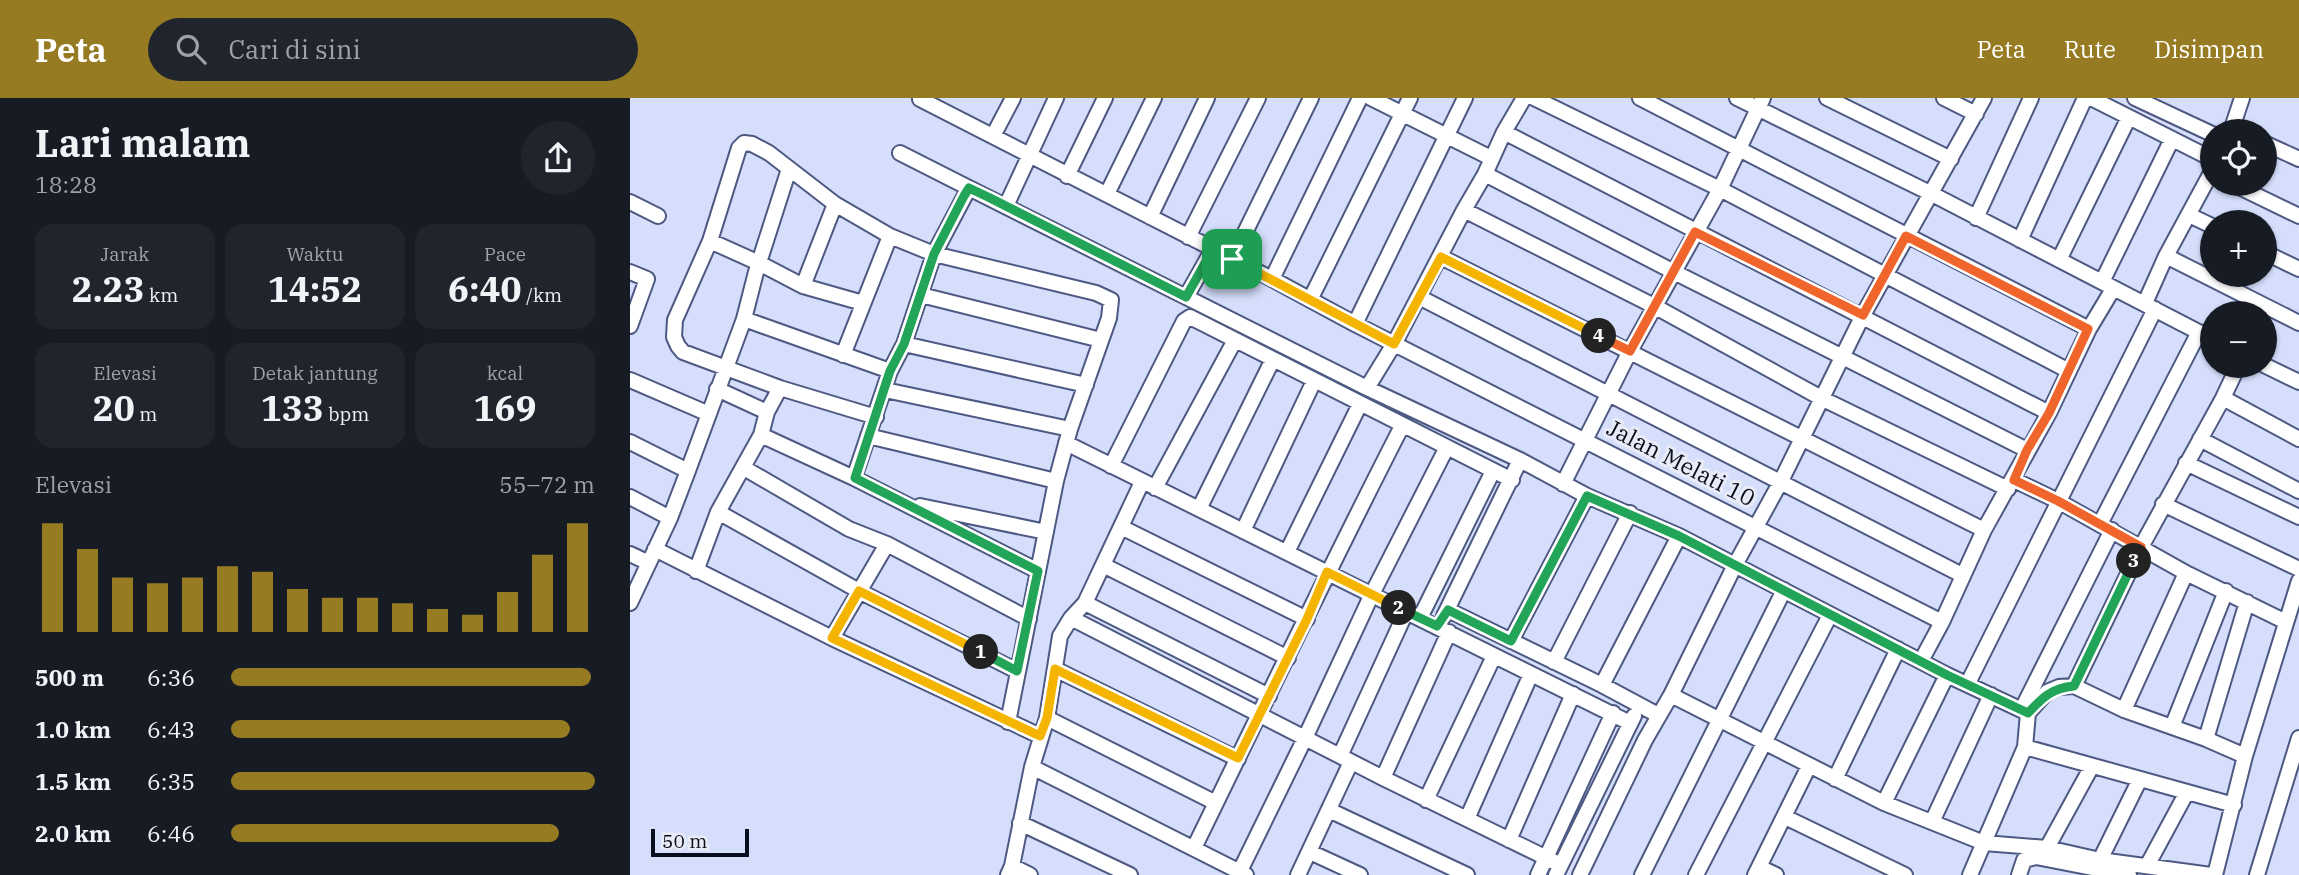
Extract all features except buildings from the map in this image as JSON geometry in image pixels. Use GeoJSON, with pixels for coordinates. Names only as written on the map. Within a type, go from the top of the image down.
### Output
{"type":"FeatureCollection","features":[{"type":"Feature","properties":{"kind":"street"},"geometry":{"type":"LineString","coordinates":[[993,136],[1013,98]]}},
{"type":"Feature","properties":{"kind":"street"},"geometry":{"type":"LineString","coordinates":[[1006,206],[1056,98]]}},
{"type":"Feature","properties":{"kind":"street"},"geometry":{"type":"LineString","coordinates":[[1067,176],[1105,98]]}},
{"type":"Feature","properties":{"kind":"street"},"geometry":{"type":"LineString","coordinates":[[1107,194],[1154,98]]}},
{"type":"Feature","properties":{"kind":"street"},"geometry":{"type":"LineString","coordinates":[[1150,217],[1207,98]]}},
{"type":"Feature","properties":{"kind":"street"},"geometry":{"type":"LineString","coordinates":[[1188,237],[1258,98]]}},
{"type":"Feature","properties":{"kind":"street"},"geometry":{"type":"LineString","coordinates":[[1232,259],[1311,98]]}},
{"type":"Feature","properties":{"kind":"street"},"geometry":{"type":"LineString","coordinates":[[1272,279],[1360,98]]}},
{"type":"Feature","properties":{"kind":"street"},"geometry":{"type":"LineString","coordinates":[[1371,98],[1404,112],[1491,158]]}},
{"type":"Feature","properties":{"kind":"street"},"geometry":{"type":"LineString","coordinates":[[1310,300],[1410,98]]}},
{"type":"Feature","properties":{"kind":"street"},"geometry":{"type":"LineString","coordinates":[[1354,324],[1465,98]]}},
{"type":"Feature","properties":{"kind":"street"},"geometry":{"type":"LineString","coordinates":[[1367,388],[1394,344],[1524,98]]}},
{"type":"Feature","properties":{"kind":"street"},"geometry":{"type":"LineString","coordinates":[[1534,98],[1720,188],[2069,371]]}},
{"type":"Feature","properties":{"kind":"street"},"geometry":{"type":"LineString","coordinates":[[1640,98],[2088,329]]}},
{"type":"Feature","properties":{"kind":"street"},"geometry":{"type":"LineString","coordinates":[[1737,98],[1760,103],[1976,218],[2200,332]]}},
{"type":"Feature","properties":{"kind":"street"},"geometry":{"type":"LineString","coordinates":[[1827,98],[1951,159]]}},
{"type":"Feature","properties":{"kind":"street"},"geometry":{"type":"LineString","coordinates":[[1944,98],[1976,114]]}},
{"type":"Feature","properties":{"kind":"street"},"geometry":{"type":"LineString","coordinates":[[1580,875],[1637,756],[1780,483],[1863,315],[1984,98]]}},
{"type":"Feature","properties":{"kind":"street"},"geometry":{"type":"LineString","coordinates":[[1976,218],[2031,98]]}},
{"type":"Feature","properties":{"kind":"street"},"geometry":{"type":"LineString","coordinates":[[2020,240],[2085,98]]}},
{"type":"Feature","properties":{"kind":"street"},"geometry":{"type":"LineString","coordinates":[[2091,98],[2178,142],[2200,159]]}},
{"type":"Feature","properties":{"kind":"street"},"geometry":{"type":"LineString","coordinates":[[2135,98],[2200,128]]}},
{"type":"Feature","properties":{"kind":"street"},"geometry":{"type":"LineString","coordinates":[[2236,119],[2241,99]]}},
{"type":"Feature","properties":{"kind":"street","name":"Jalan Melati 10"},"geometry":{"type":"LineString","coordinates":[[920,100],[1942,622]]}},
{"type":"Feature","properties":{"kind":"street"},"geometry":{"type":"LineString","coordinates":[[1563,484],[1630,351],[1720,188],[1760,103]]}},
{"type":"Feature","properties":{"kind":"street"},"geometry":{"type":"LineString","coordinates":[[2059,260],[2129,117]]}},
{"type":"Feature","properties":{"kind":"street"},"geometry":{"type":"LineString","coordinates":[[1921,661],[1984,530],[2049,413],[2178,142],[2193,125]]}},
{"type":"Feature","properties":{"kind":"street"},"geometry":{"type":"LineString","coordinates":[[1504,132],[2049,413]]}},
{"type":"Feature","properties":{"kind":"street"},"geometry":{"type":"LineString","coordinates":[[876,417],[780,388],[684,352],[674,337],[675,320],[710,241],[739,148],[744,143],[769,153],[835,204],[890,236],[934,254],[1096,293],[1111,300],[1111,308],[1070,429],[1056,481],[1008,722]]}},
{"type":"Feature","properties":{"kind":"street"},"geometry":{"type":"LineString","coordinates":[[2277,150],[2299,159]]}},
{"type":"Feature","properties":{"kind":"street"},"geometry":{"type":"LineString","coordinates":[[900,153],[1367,388],[1520,460],[1587,496],[1679,536],[1947,675],[2025,711]]}},
{"type":"Feature","properties":{"kind":"street"},"geometry":{"type":"LineString","coordinates":[[630,603],[670,517],[744,319],[789,169]]}},
{"type":"Feature","properties":{"kind":"street"},"geometry":{"type":"LineString","coordinates":[[1485,174],[2027,450]]}},
{"type":"Feature","properties":{"kind":"street"},"geometry":{"type":"LineString","coordinates":[[855,478],[890,371],[904,344],[934,254],[969,188]]}},
{"type":"Feature","properties":{"kind":"street"},"geometry":{"type":"LineString","coordinates":[[1968,683],[2150,306],[2166,256],[2200,193]]}},
{"type":"Feature","properties":{"kind":"street"},"geometry":{"type":"LineString","coordinates":[[2258,196],[2299,216]]}},
{"type":"Feature","properties":{"kind":"street"},"geometry":{"type":"LineString","coordinates":[[630,202],[658,216]]}},
{"type":"Feature","properties":{"kind":"street"},"geometry":{"type":"LineString","coordinates":[[803,286],[835,204]]}},
{"type":"Feature","properties":{"kind":"street"},"geometry":{"type":"LineString","coordinates":[[1464,210],[1654,306],[1823,399],[2011,484],[2058,501],[2186,573],[2286,622]]}},
{"type":"Feature","properties":{"kind":"street"},"geometry":{"type":"LineString","coordinates":[[2189,215],[2200,220]]}},
{"type":"Feature","properties":{"kind":"street"},"geometry":{"type":"LineString","coordinates":[[843,355],[890,236]]}},
{"type":"Feature","properties":{"kind":"street"},"geometry":{"type":"LineString","coordinates":[[710,241],[803,286],[863,303]]}},
{"type":"Feature","properties":{"kind":"street"},"geometry":{"type":"LineString","coordinates":[[1186,297],[1213,249]]}},
{"type":"Feature","properties":{"kind":"street"},"geometry":{"type":"LineString","coordinates":[[2166,256],[2299,323]]}},
{"type":"Feature","properties":{"kind":"street"},"geometry":{"type":"LineString","coordinates":[[1441,257],[1984,530]]}},
{"type":"Feature","properties":{"kind":"street"},"geometry":{"type":"LineString","coordinates":[[2277,258],[2299,269]]}},
{"type":"Feature","properties":{"kind":"street"},"geometry":{"type":"LineString","coordinates":[[630,272],[647,279],[630,326]]}},
{"type":"Feature","properties":{"kind":"street"},"geometry":{"type":"LineString","coordinates":[[921,295],[1101,340]]}},
{"type":"Feature","properties":{"kind":"street"},"geometry":{"type":"LineString","coordinates":[[1419,297],[1962,575]]}},
{"type":"Feature","properties":{"kind":"street"},"geometry":{"type":"LineString","coordinates":[[1111,466],[1186,317],[1195,319],[1512,480]]}},
{"type":"Feature","properties":{"kind":"street"},"geometry":{"type":"LineString","coordinates":[[744,319],[890,371]]}},
{"type":"Feature","properties":{"kind":"street"},"geometry":{"type":"LineString","coordinates":[[1030,875],[1010,870],[1032,767],[1047,718],[1060,636],[1071,618],[1085,603],[1121,527],[1235,340]]}},
{"type":"Feature","properties":{"kind":"street"},"geometry":{"type":"LineString","coordinates":[[904,344],[1086,385]]}},
{"type":"Feature","properties":{"kind":"street"},"geometry":{"type":"LineString","coordinates":[[1969,875],[2025,747],[2025,711],[2106,527],[2200,345]]}},
{"type":"Feature","properties":{"kind":"street"},"geometry":{"type":"LineString","coordinates":[[1199,509],[1273,359]]}},
{"type":"Feature","properties":{"kind":"street"},"geometry":{"type":"LineString","coordinates":[[2277,371],[2299,382]]}},
{"type":"Feature","properties":{"kind":"street"},"geometry":{"type":"LineString","coordinates":[[2074,686],[2163,504],[2232,378]]}},
{"type":"Feature","properties":{"kind":"street"},"geometry":{"type":"LineString","coordinates":[[630,380],[709,414]]}},
{"type":"Feature","properties":{"kind":"street"},"geometry":{"type":"LineString","coordinates":[[1243,531],[1314,381]]}},
{"type":"Feature","properties":{"kind":"street"},"geometry":{"type":"LineString","coordinates":[[696,571],[718,512],[761,435],[767,412],[780,388]]}},
{"type":"Feature","properties":{"kind":"street"},"geometry":{"type":"LineString","coordinates":[[717,389],[767,412]]}},
{"type":"Feature","properties":{"kind":"street"},"geometry":{"type":"LineString","coordinates":[[885,390],[1070,429]]}},
{"type":"Feature","properties":{"kind":"street"},"geometry":{"type":"LineString","coordinates":[[2223,398],[2299,439]]}},
{"type":"Feature","properties":{"kind":"street"},"geometry":{"type":"LineString","coordinates":[[1287,552],[1360,404]]}},
{"type":"Feature","properties":{"kind":"street"},"geometry":{"type":"LineString","coordinates":[[1194,848],[1307,619],[1327,572],[1402,426]]}},
{"type":"Feature","properties":{"kind":"street"},"geometry":{"type":"LineString","coordinates":[[761,435],[855,478],[1038,571]]}},
{"type":"Feature","properties":{"kind":"street"},"geometry":{"type":"LineString","coordinates":[[868,436],[1056,481]]}},
{"type":"Feature","properties":{"kind":"street"},"geometry":{"type":"LineString","coordinates":[[2200,439],[2299,491]]}},
{"type":"Feature","properties":{"kind":"street"},"geometry":{"type":"LineString","coordinates":[[630,442],[688,471]]}},
{"type":"Feature","properties":{"kind":"street"},"geometry":{"type":"LineString","coordinates":[[1066,443],[1630,723]]}},
{"type":"Feature","properties":{"kind":"street"},"geometry":{"type":"LineString","coordinates":[[1032,767],[1241,874],[1372,594],[1447,447]]}},
{"type":"Feature","properties":{"kind":"street"},"geometry":{"type":"LineString","coordinates":[[1383,778],[1443,629],[1448,610],[1520,460]]}},
{"type":"Feature","properties":{"kind":"street"},"geometry":{"type":"LineString","coordinates":[[2186,463],[2299,517]]}},
{"type":"Feature","properties":{"kind":"street"},"geometry":{"type":"LineString","coordinates":[[744,468],[849,529],[887,544],[1029,619]]}},
{"type":"Feature","properties":{"kind":"street"},"geometry":{"type":"LineString","coordinates":[[1420,618],[1493,471]]}},
{"type":"Feature","properties":{"kind":"street"},"geometry":{"type":"LineString","coordinates":[[1511,641],[1587,496]]}},
{"type":"Feature","properties":{"kind":"street"},"geometry":{"type":"LineString","coordinates":[[630,497],[670,517]]}},
{"type":"Feature","properties":{"kind":"street"},"geometry":{"type":"LineString","coordinates":[[900,502],[1046,532]]}},
{"type":"Feature","properties":{"kind":"street"},"geometry":{"type":"LineString","coordinates":[[2163,504],[2299,569]]}},
{"type":"Feature","properties":{"kind":"street"},"geometry":{"type":"LineString","coordinates":[[718,512],[859,591],[1017,671]]}},
{"type":"Feature","properties":{"kind":"street"},"geometry":{"type":"LineString","coordinates":[[1554,662],[1630,513]]}},
{"type":"Feature","properties":{"kind":"street"},"geometry":{"type":"LineString","coordinates":[[1121,527],[1307,619]]}},
{"type":"Feature","properties":{"kind":"street"},"geometry":{"type":"LineString","coordinates":[[1602,685],[1679,536]]}},
{"type":"Feature","properties":{"kind":"street"},"geometry":{"type":"LineString","coordinates":[[832,638],[887,544]]}},
{"type":"Feature","properties":{"kind":"street"},"geometry":{"type":"LineString","coordinates":[[655,549],[832,638],[1040,736]]}},
{"type":"Feature","properties":{"kind":"street"},"geometry":{"type":"LineString","coordinates":[[630,554],[649,563]]}},
{"type":"Feature","properties":{"kind":"street"},"geometry":{"type":"LineString","coordinates":[[1103,565],[1288,658]]}},
{"type":"Feature","properties":{"kind":"street"},"geometry":{"type":"LineString","coordinates":[[2123,710],[2186,573]]}},
{"type":"Feature","properties":{"kind":"street"},"geometry":{"type":"LineString","coordinates":[[1671,695],[1884,803],[1984,843],[2047,848],[2100,859],[2213,875],[2234,805],[2245,756],[2299,581]]}},
{"type":"Feature","properties":{"kind":"street"},"geometry":{"type":"LineString","coordinates":[[1642,875],[1784,590]]}},
{"type":"Feature","properties":{"kind":"street"},"geometry":{"type":"LineString","coordinates":[[2172,727],[2226,591]]}},
{"type":"Feature","properties":{"kind":"street"},"geometry":{"type":"LineString","coordinates":[[2206,739],[2247,601]]}},
{"type":"Feature","properties":{"kind":"street"},"geometry":{"type":"LineString","coordinates":[[1085,603],[1269,696]]}},
{"type":"Feature","properties":{"kind":"street"},"geometry":{"type":"LineString","coordinates":[[1448,610],[1658,715]]}},
{"type":"Feature","properties":{"kind":"street"},"geometry":{"type":"LineString","coordinates":[[1298,875],[1329,810],[1345,759],[1406,612]]}},
{"type":"Feature","properties":{"kind":"street"},"geometry":{"type":"LineString","coordinates":[[1696,875],[1830,615]]}},
{"type":"Feature","properties":{"kind":"street"},"geometry":{"type":"LineString","coordinates":[[1071,618],[1545,858],[1560,872],[1639,705]]}},
{"type":"Feature","properties":{"kind":"street"},"geometry":{"type":"LineString","coordinates":[[1835,779],[1898,649]]}},
{"type":"Feature","properties":{"kind":"street"},"geometry":{"type":"LineString","coordinates":[[1426,800],[1493,656]]}},
{"type":"Feature","properties":{"kind":"street"},"geometry":{"type":"LineString","coordinates":[[1055,669],[1238,758]]}},
{"type":"Feature","properties":{"kind":"street"},"geometry":{"type":"LineString","coordinates":[[1467,819],[1531,674]]}},
{"type":"Feature","properties":{"kind":"street"},"geometry":{"type":"LineString","coordinates":[[1884,803],[1947,675]]}},
{"type":"Feature","properties":{"kind":"street"},"geometry":{"type":"LineString","coordinates":[[2025,711],[2047,692],[2059,687],[2074,686],[2123,710],[2206,739],[2245,756]]}},
{"type":"Feature","properties":{"kind":"street"},"geometry":{"type":"LineString","coordinates":[[1509,840],[1573,694]]}},
{"type":"Feature","properties":{"kind":"street"},"geometry":{"type":"LineString","coordinates":[[1932,822],[1991,695]]}},
{"type":"Feature","properties":{"kind":"street"},"geometry":{"type":"LineString","coordinates":[[1538,875],[1614,713]]}},
{"type":"Feature","properties":{"kind":"street"},"geometry":{"type":"LineString","coordinates":[[1047,718],[1216,803]]}},
{"type":"Feature","properties":{"kind":"street"},"geometry":{"type":"LineString","coordinates":[[2257,875],[2299,738]]}},
{"type":"Feature","properties":{"kind":"street"},"geometry":{"type":"LineString","coordinates":[[1618,747],[1637,756]]}},
{"type":"Feature","properties":{"kind":"street"},"geometry":{"type":"LineString","coordinates":[[2025,747],[2234,805]]}},
{"type":"Feature","properties":{"kind":"street"},"geometry":{"type":"LineString","coordinates":[[1776,875],[1757,871],[1808,766]]}},
{"type":"Feature","properties":{"kind":"street"},"geometry":{"type":"LineString","coordinates":[[2047,848],[2092,766]]}},
{"type":"Feature","properties":{"kind":"street"},"geometry":{"type":"LineString","coordinates":[[2100,859],[2140,779]]}},
{"type":"Feature","properties":{"kind":"street"},"geometry":{"type":"LineString","coordinates":[[2147,866],[2187,792]]}},
{"type":"Feature","properties":{"kind":"street"},"geometry":{"type":"LineString","coordinates":[[1329,810],[1467,875]]}},
{"type":"Feature","properties":{"kind":"street"},"geometry":{"type":"LineString","coordinates":[[1785,817],[1905,875]]}},
{"type":"Feature","properties":{"kind":"street"},"geometry":{"type":"LineString","coordinates":[[1020,823],[1130,875]]}},
{"type":"Feature","properties":{"kind":"street"},"geometry":{"type":"LineString","coordinates":[[1310,852],[1360,875]]}},
{"type":"Feature","properties":{"kind":"street"},"geometry":{"type":"LineString","coordinates":[[2019,875],[2024,860],[2030,857],[2079,870],[2129,875]]}},
{"type":"Feature","properties":{"kind":"route"},"geometry":{"type":"LineString","coordinates":[[969,188],[1186,297],[1213,249],[1232,259],[1394,344],[1441,257],[1630,351],[1695,232],[1863,315],[1906,236],[2088,329],[2014,480],[2141,547],[2074,686],[2059,687],[2047,692],[2028,713],[1947,675],[1679,536],[1587,496],[1511,641],[1448,610],[1437,626],[1327,572],[1307,619],[1238,758],[1055,669],[1047,718],[1040,736],[832,638],[859,591],[1017,671],[1038,571],[855,478],[890,371],[904,344],[934,254],[969,188]]}}]}
